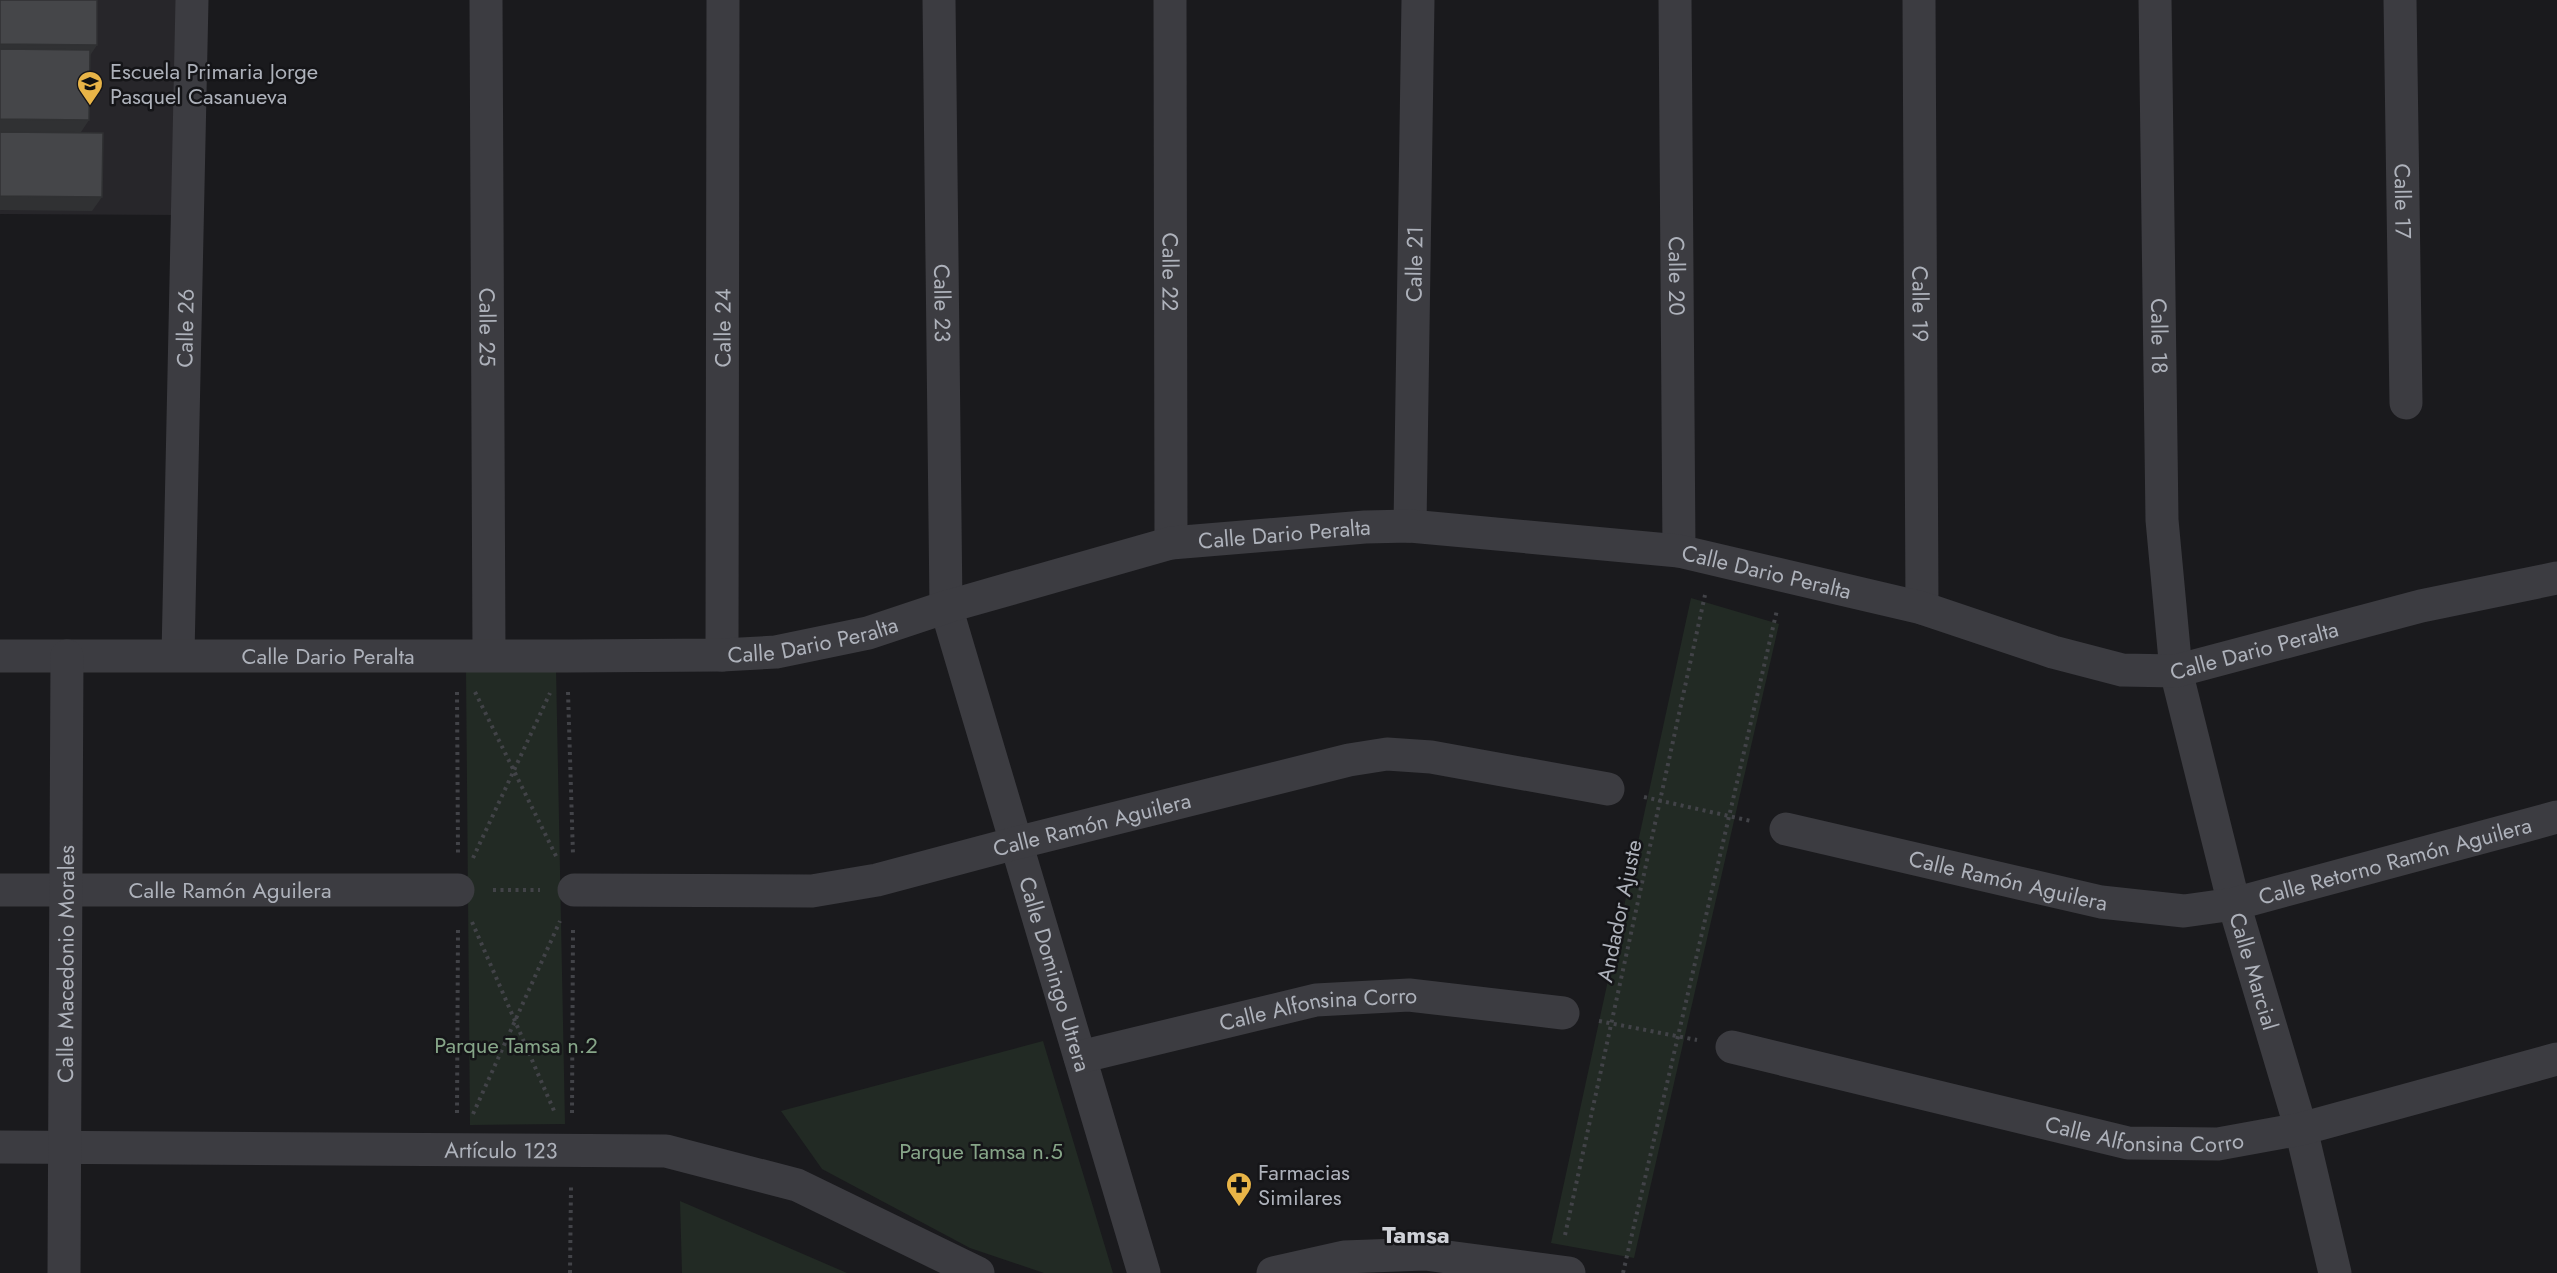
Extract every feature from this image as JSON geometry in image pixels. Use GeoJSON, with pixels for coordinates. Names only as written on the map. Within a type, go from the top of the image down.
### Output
{"type":"FeatureCollection","features":[{"type":"Feature","properties":{"kind":"street","name":"Calle 26"},"geometry":{"type":"LineString","coordinates":[[178,655],[192,0]]}},
{"type":"Feature","properties":{"kind":"street","name":"Calle 25"},"geometry":{"type":"LineString","coordinates":[[486,0],[489,655]]}},
{"type":"Feature","properties":{"kind":"street","name":"Calle 24"},"geometry":{"type":"LineString","coordinates":[[722,655],[723,0]]}},
{"type":"Feature","properties":{"kind":"street","name":"Calle 23"},"geometry":{"type":"LineString","coordinates":[[939,0],[946,607]]}},
{"type":"Feature","properties":{"kind":"street","name":"Calle 22"},"geometry":{"type":"LineString","coordinates":[[1170,0],[1171,543]]}},
{"type":"Feature","properties":{"kind":"street","name":"Calle 21"},"geometry":{"type":"LineString","coordinates":[[1410,526],[1418,0]]}},
{"type":"Feature","properties":{"kind":"street","name":"Calle 20"},"geometry":{"type":"LineString","coordinates":[[1675,0],[1679,551]]}},
{"type":"Feature","properties":{"kind":"street","name":"Calle 19"},"geometry":{"type":"LineString","coordinates":[[1919,0],[1922,608]]}},
{"type":"Feature","properties":{"kind":"street","name":"Calle 18"},"geometry":{"type":"LineString","coordinates":[[2155,0],[2162,520],[2176,671]]}},
{"type":"Feature","properties":{"kind":"street","name":"Calle 17"},"geometry":{"type":"LineString","coordinates":[[2400,0],[2406,403]]}},
{"type":"Feature","properties":{"kind":"street","name":"Calle Dario Peralta"},"geometry":{"type":"LineString","coordinates":[[0,656],[567,656],[722,655],[776,652],[868,633],[946,607],[1171,543],[1365,527],[1410,526],[1679,551],[1922,608],[2053,652],[2122,670],[2176,671],[2421,606],[2557,578]]}},
{"type":"Feature","properties":{"kind":"street","name":"Calle Domingo Utrera"},"geometry":{"type":"LineString","coordinates":[[946,607],[1144,1273]]}},
{"type":"Feature","properties":{"kind":"street","name":"Calle Macedonio Morales"},"geometry":{"type":"LineString","coordinates":[[64,1273],[67,656]]}},
{"type":"Feature","properties":{"kind":"street","name":"Calle Marcial"},"geometry":{"type":"LineString","coordinates":[[2176,671],[2234,904],[2301,1129],[2335,1273]]}},
{"type":"Feature","properties":{"kind":"street","name":"Calle Ramón Aguilera"},"geometry":{"type":"LineString","coordinates":[[574,890],[812,891],[877,880],[1349,760],[1387,754],[1431,757],[1608,789]]}},
{"type":"Feature","properties":{"kind":"street","name":"Calle Retorno Ramón Aguilera"},"geometry":{"type":"LineString","coordinates":[[2234,904],[2557,817]]}},
{"type":"Feature","properties":{"kind":"street","name":"Calle Ramón Aguilera"},"geometry":{"type":"LineString","coordinates":[[1786,829],[2101,902],[2184,910],[2234,904]]}},
{"type":"Feature","properties":{"kind":"street","name":"Calle Ramón Aguilera"},"geometry":{"type":"LineString","coordinates":[[0,890],[458,890]]}},
{"type":"Feature","properties":{"kind":"street","name":"Calle Alfonsina Corro"},"geometry":{"type":"LineString","coordinates":[[1080,1057],[1316,1000],[1410,995],[1563,1014]]}},
{"type":"Feature","properties":{"kind":"street","name":"Calle Alfonsina Corro"},"geometry":{"type":"LineString","coordinates":[[1732,1047],[2128,1143],[2218,1144],[2301,1129],[2557,1059]]}},
{"type":"Feature","properties":{"kind":"street","name":"Artículo 123"},"geometry":{"type":"LineString","coordinates":[[0,1148],[572,1149],[666,1152],[797,1185],[978,1273]]}},
{"type":"Feature","properties":{"kind":"street"},"geometry":{"type":"LineString","coordinates":[[1273,1273],[1344,1257],[1425,1254],[1563,1272]]}},
{"type":"Feature","properties":{"kind":"path","name":"Andador Ajuste"},"geometry":{"type":"LineString","coordinates":[[1563,1272],[1611,1023],[1713,559]]}},
{"type":"Feature","properties":{"kind":"path"},"geometry":{"type":"LineString","coordinates":[[1623,1273],[1785,576]]}},
{"type":"Feature","properties":{"kind":"path"},"geometry":{"type":"LineString","coordinates":[[457,655],[513,772],[574,890]]}},
{"type":"Feature","properties":{"kind":"path"},"geometry":{"type":"LineString","coordinates":[[567,656],[458,890],[572,1149],[570,1273]]}},
{"type":"Feature","properties":{"kind":"path"},"geometry":{"type":"LineString","coordinates":[[1608,789],[1786,829]]}},
{"type":"Feature","properties":{"kind":"path"},"geometry":{"type":"LineString","coordinates":[[458,890],[574,890]]}},
{"type":"Feature","properties":{"kind":"path"},"geometry":{"type":"LineString","coordinates":[[457,1149],[574,890]]}},
{"type":"Feature","properties":{"kind":"path"},"geometry":{"type":"LineString","coordinates":[[1563,1014],[1732,1047]]}},
{"type":"Feature","properties":{"kind":"shaded area","name":"Escuela Primaria Jorge Pasquel Casanueva"},"geometry":{"type":"Polygon","coordinates":[[[0,0],[181,0],[178,215],[0,214],[0,0]]]}},
{"type":"Feature","properties":{"kind":"green space"},"geometry":{"type":"Polygon","coordinates":[[[1691,598],[1779,624],[1634,1258],[1551,1243],[1691,598]]]}},
{"type":"Feature","properties":{"kind":"green space","name":"Parque Tamsa n.2"},"geometry":{"type":"Polygon","coordinates":[[[556,668],[565,1124],[470,1125],[466,670],[556,668]]]}},
{"type":"Feature","properties":{"kind":"green space","name":"Parque Tamsa n.5"},"geometry":{"type":"Polygon","coordinates":[[[1043,1041],[1113,1273],[1044,1273],[970,1248],[822,1169],[781,1111],[1043,1041]]]}},
{"type":"Feature","properties":{"kind":"green space"},"geometry":{"type":"Polygon","coordinates":[[[680,1201],[847,1273],[682,1273],[680,1201]]]}},
{"type":"Feature","properties":{"kind":"building"},"geometry":{"type":"Polygon","coordinates":[[[0,0],[97,0],[97,45],[0,44],[0,0]]]}},
{"type":"Feature","properties":{"kind":"building"},"geometry":{"type":"Polygon","coordinates":[[[0,49],[90,50],[89,120],[0,119],[0,49]]]}},
{"type":"Feature","properties":{"kind":"building"},"geometry":{"type":"Polygon","coordinates":[[[0,132],[103,133],[102,197],[0,196],[0,132]]]}},
{"type":"Feature","properties":{"kind":"place","name":"Escuela Primaria Jorge Pasquel Casanueva"},"geometry":{"type":"Point","coordinates":[90,107]}},
{"type":"Feature","properties":{"kind":"place","name":"Farmacias Similares"},"geometry":{"type":"Point","coordinates":[1239,1208]}},
{"type":"Feature","properties":{"kind":"district","name":"Tamsa"},"geometry":{"type":"Point","coordinates":[1416,1235]}}]}
